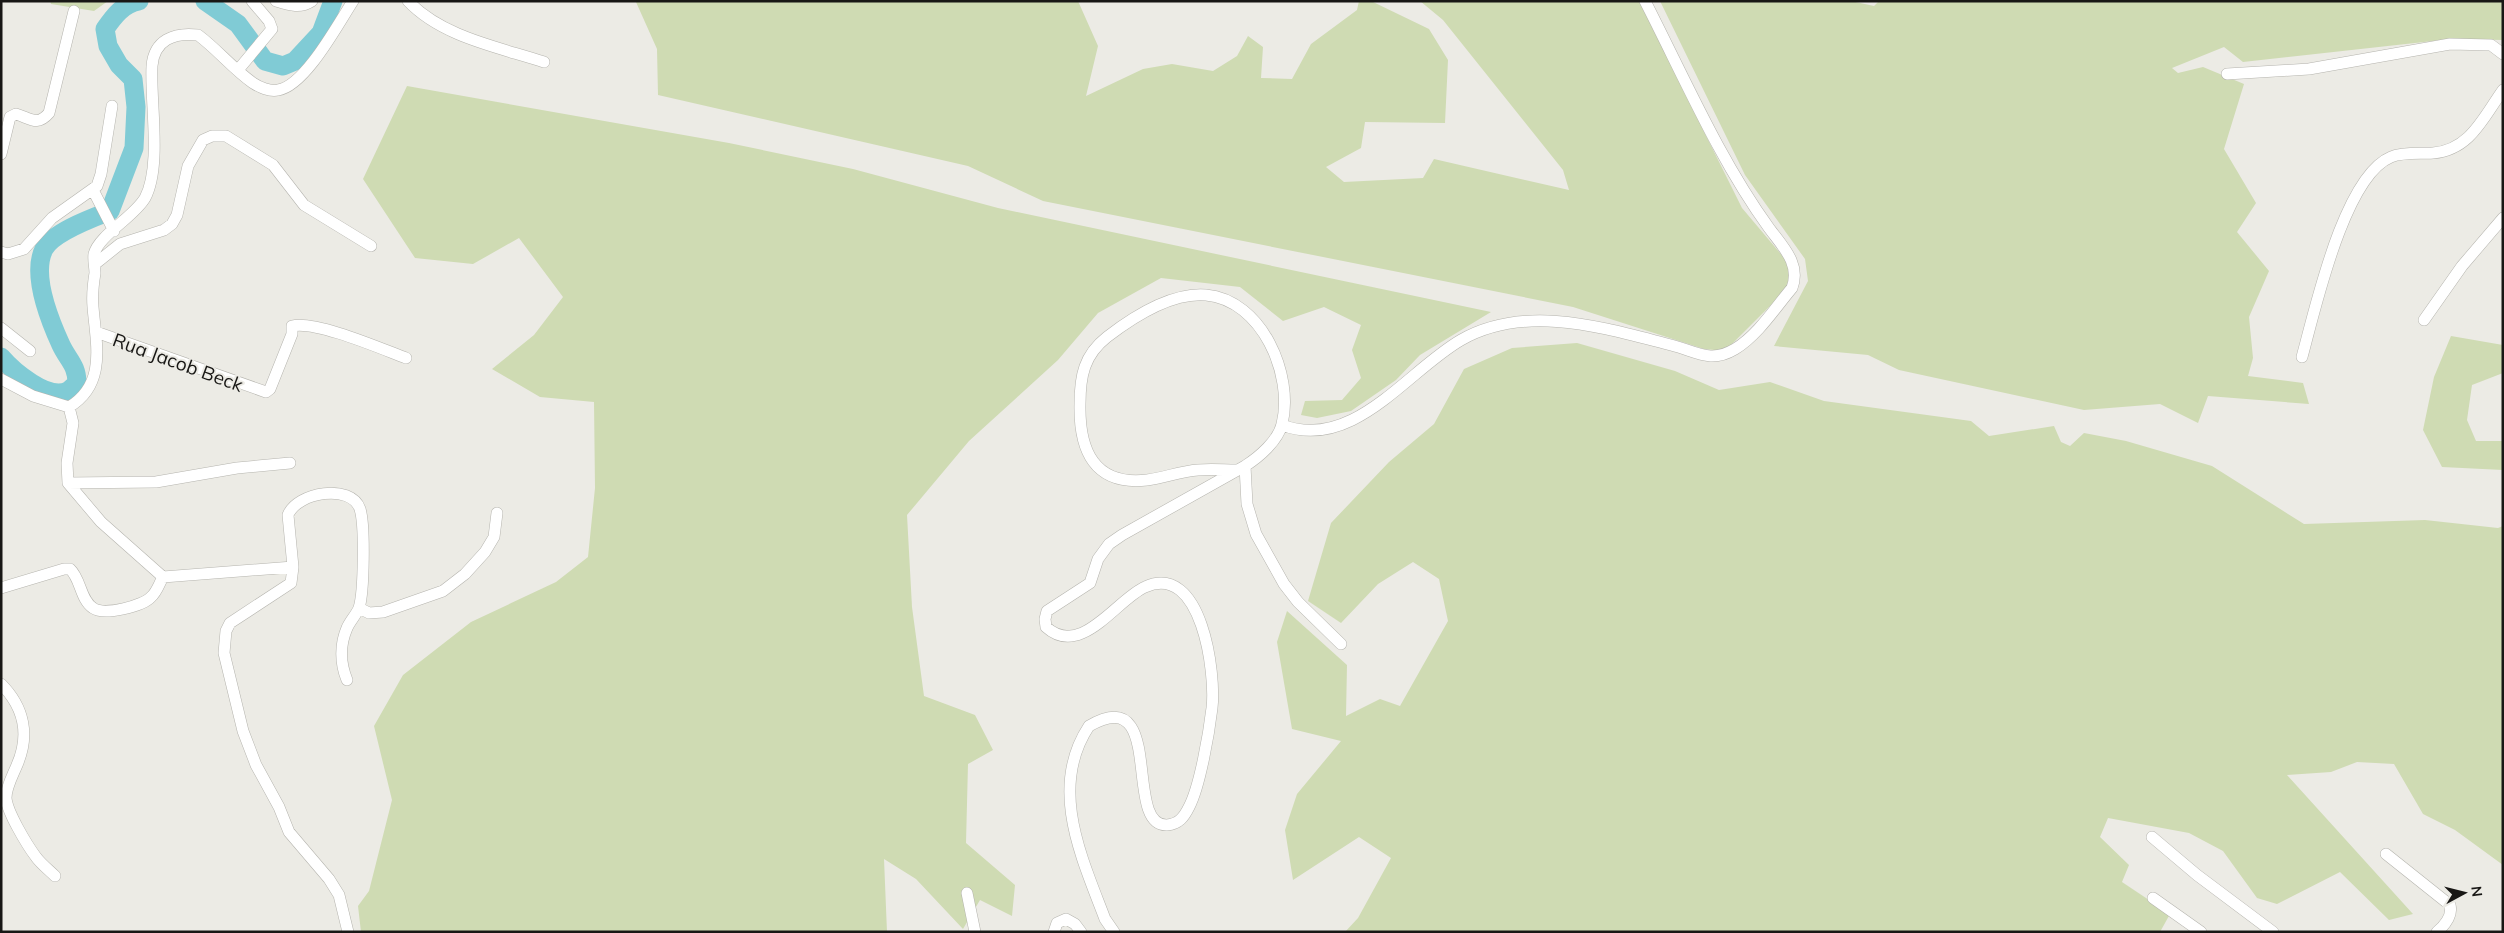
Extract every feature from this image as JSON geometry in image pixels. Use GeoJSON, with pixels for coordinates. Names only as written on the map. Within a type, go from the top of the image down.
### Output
{"type":"FeatureCollection","features":[{"type":"Feature","properties":{"kind":"street"},"geometry":{"type":"LineString","coordinates":[[238,70],[272,27],[252,1]]}},
{"type":"Feature","properties":{"kind":"street"},"geometry":{"type":"LineString","coordinates":[[276,1],[295,7],[303,6],[312,1]]}},
{"type":"Feature","properties":{"kind":"street"},"geometry":{"type":"LineString","coordinates":[[69,407],[85,395],[95,377],[97,366],[93,305],[94,254],[111,226],[131,214],[145,197],[151,176],[153,164],[152,71],[153,55],[158,46],[176,35],[198,35],[254,83],[276,91],[286,88],[314,60],[353,1]]}},
{"type":"Feature","properties":{"kind":"street"},"geometry":{"type":"LineString","coordinates":[[408,1],[416,10],[446,29],[544,62]]}},
{"type":"Feature","properties":{"kind":"street"},"geometry":{"type":"LineString","coordinates":[[1282,426],[1295,430],[1322,430],[1358,417],[1381,402],[1461,340],[1493,327],[1517,321],[1537,320],[1575,323],[1673,345],[1704,357],[1712,357],[1735,349],[1750,336],[1792,288],[1796,279],[1793,262],[1735,177],[1645,1]]}},
{"type":"Feature","properties":{"kind":"street"},"geometry":{"type":"LineString","coordinates":[[1,154],[10,117],[16,114],[37,122],[43,121],[49,113],[74,11]]}},
{"type":"Feature","properties":{"kind":"street"},"geometry":{"type":"LineString","coordinates":[[2227,74],[2309,69],[2466,43],[2491,45],[2503,54]]}},
{"type":"Feature","properties":{"kind":"street"},"geometry":{"type":"LineString","coordinates":[[2302,358],[2331,257],[2347,214],[2365,179],[2392,156],[2444,152],[2466,142],[2503,90]]}},
{"type":"Feature","properties":{"kind":"street"},"geometry":{"type":"LineString","coordinates":[[111,226],[96,194],[102,174],[112,106]]}},
{"type":"Feature","properties":{"kind":"street"},"geometry":{"type":"LineString","coordinates":[[95,264],[120,244],[164,230],[172,224],[177,216],[188,166],[203,140],[212,136],[226,136],[273,165],[304,205],[371,246]]}},
{"type":"Feature","properties":{"kind":"street"},"geometry":{"type":"LineString","coordinates":[[1,252],[8,254],[24,249],[52,218],[76,199],[96,194]]}},
{"type":"Feature","properties":{"kind":"street"},"geometry":{"type":"LineString","coordinates":[[2424,320],[2462,266],[2503,218]]}},
{"type":"Feature","properties":{"kind":"street"},"geometry":{"type":"LineString","coordinates":[[1114,932],[1105,919],[1073,827],[1068,793],[1070,773],[1089,726],[1109,717],[1123,721],[1130,726],[1136,736],[1146,801],[1154,821],[1158,824],[1173,824],[1184,816],[1192,802],[1209,732],[1213,698],[1203,628],[1193,604],[1185,593],[1166,585],[1145,586],[1098,624],[1073,635],[1060,635],[1053,632],[1046,627],[1044,619],[1047,611],[1090,583],[1098,559],[1109,544],[1122,534],[1241,468],[1263,453],[1282,426],[1283,399],[1275,353],[1266,335],[1238,307],[1223,299],[1206,295],[1164,303],[1135,317],[1096,346],[1088,356],[1080,381],[1079,414],[1082,438],[1093,464],[1097,467],[1117,480],[1146,480],[1198,470],[1241,468]]}},
{"type":"Feature","properties":{"kind":"street","name":"Rua Jacob Beck"},"geometry":{"type":"LineString","coordinates":[[96,332],[266,392],[270,389],[292,334],[292,326],[295,325],[313,326],[406,358]]}},
{"type":"Feature","properties":{"kind":"street"},"geometry":{"type":"LineString","coordinates":[[1,328],[30,351]]}},
{"type":"Feature","properties":{"kind":"street"},"geometry":{"type":"LineString","coordinates":[[1,378],[33,396],[69,407]]}},
{"type":"Feature","properties":{"kind":"street"},"geometry":{"type":"LineString","coordinates":[[69,407],[73,424],[67,463],[68,482],[101,522],[145,564],[163,577],[293,567]]}},
{"type":"Feature","properties":{"kind":"street"},"geometry":{"type":"LineString","coordinates":[[68,482],[156,482],[237,468],[290,463]]}},
{"type":"Feature","properties":{"kind":"street"},"geometry":{"type":"LineString","coordinates":[[1241,468],[1247,504],[1256,534],[1284,584],[1298,602],[1341,644]]}},
{"type":"Feature","properties":{"kind":"street"},"geometry":{"type":"LineString","coordinates":[[347,680],[341,657],[347,628],[358,608],[362,576],[362,524],[360,510],[356,501],[350,496],[340,494],[312,496],[296,502],[288,515],[293,578],[287,587],[230,623],[226,631],[224,653],[243,731],[256,765],[279,807],[289,832],[329,879],[339,895],[348,932]]}},
{"type":"Feature","properties":{"kind":"street"},"geometry":{"type":"LineString","coordinates":[[358,608],[368,613],[383,612],[443,591],[465,574],[485,552],[494,537],[497,513]]}},
{"type":"Feature","properties":{"kind":"street"},"geometry":{"type":"LineString","coordinates":[[1,588],[64,569],[70,569],[74,572],[86,600],[94,609],[101,611],[120,610],[146,602],[156,592],[163,577]]}},
{"type":"Feature","properties":{"kind":"street"},"geometry":{"type":"LineString","coordinates":[[1,684],[12,695],[24,724],[20,759],[8,786],[6,798],[9,809],[36,858],[55,876]]}},
{"type":"Feature","properties":{"kind":"street"},"geometry":{"type":"LineString","coordinates":[[2152,837],[2197,875],[2273,932]]}},
{"type":"Feature","properties":{"kind":"street"},"geometry":{"type":"LineString","coordinates":[[2386,854],[2450,905],[2451,914],[2437,932]]}},
{"type":"Feature","properties":{"kind":"street"},"geometry":{"type":"LineString","coordinates":[[967,893],[975,932]]}},
{"type":"Feature","properties":{"kind":"street"},"geometry":{"type":"LineString","coordinates":[[2153,898],[2201,932]]}},
{"type":"Feature","properties":{"kind":"street"},"geometry":{"type":"LineString","coordinates":[[1054,932],[1057,923],[1066,919],[1075,924],[1081,932]]}},
{"type":"Feature","properties":{"kind":"green space"},"geometry":{"type":"Polygon","coordinates":[[[50,1],[108,1],[94,11],[51,4],[50,1]]]}},
{"type":"Feature","properties":{"kind":"green space"},"geometry":{"type":"Polygon","coordinates":[[[1078,1],[1098,46],[1086,96],[1143,69],[1172,64],[1213,71],[1237,56],[1248,36],[1263,47],[1261,78],[1292,79],[1311,44],[1357,10],[1359,1],[1371,1],[1429,29],[1448,60],[1445,123],[1365,122],[1361,148],[1326,167],[1344,182],[1423,178],[1434,159],[1569,190],[1563,170],[1443,20],[1420,1],[1639,1],[1742,208],[1785,259],[1793,274],[1791,285],[1725,351],[1704,349],[1573,307],[1043,201],[968,166],[658,95],[657,49],[636,2],[1078,1]]]}},
{"type":"Feature","properties":{"kind":"green space"},"geometry":{"type":"Polygon","coordinates":[[[1660,1],[1851,1],[1874,6],[1879,1],[2503,1],[2503,40],[2451,39],[2243,62],[2224,47],[2172,68],[2178,73],[2203,67],[2244,84],[2224,149],[2256,203],[2237,232],[2269,271],[2249,317],[2253,358],[2248,376],[2303,383],[2309,404],[2208,396],[2198,423],[2160,404],[2084,410],[1899,370],[1868,355],[1774,346],[1808,281],[1805,259],[1745,175],[1660,1]]]}},
{"type":"Feature","properties":{"kind":"green space"},"geometry":{"type":"Polygon","coordinates":[[[407,86],[729,143],[853,169],[998,208],[1491,312],[1420,355],[1396,380],[1351,411],[1317,418],[1301,415],[1305,401],[1342,400],[1361,378],[1352,350],[1361,325],[1324,307],[1283,321],[1240,287],[1161,278],[1098,313],[1058,360],[969,441],[907,515],[912,607],[924,696],[975,715],[993,750],[968,764],[966,843],[1015,885],[1012,916],[980,900],[963,929],[916,879],[884,859],[887,932],[361,932],[358,906],[369,891],[392,800],[374,726],[403,675],[471,622],[556,582],[588,557],[595,488],[594,402],[540,397],[492,369],[534,335],[563,297],[519,238],[473,264],[415,258],[363,179],[407,86]]]}},
{"type":"Feature","properties":{"kind":"green space"},"geometry":{"type":"Polygon","coordinates":[[[2451,336],[2503,345],[2503,373],[2472,385],[2467,420],[2476,441],[2503,441],[2503,470],[2442,467],[2423,430],[2434,377],[2451,336]]]}},
{"type":"Feature","properties":{"kind":"green space"},"geometry":{"type":"Polygon","coordinates":[[[1577,343],[1675,371],[1719,390],[1770,382],[1824,401],[1971,421],[1989,436],[2054,426],[2061,442],[2070,446],[2084,433],[2126,441],[2212,466],[2304,524],[2425,520],[2498,528],[2503,526],[2503,865],[2455,830],[2423,814],[2394,764],[2357,762],[2331,772],[2287,775],[2413,914],[2389,920],[2340,872],[2277,904],[2257,898],[2223,851],[2189,833],[2108,818],[2100,837],[2129,865],[2122,882],[2170,914],[2160,932],[1345,932],[1358,918],[1391,858],[1359,837],[1293,880],[1285,830],[1297,794],[1341,741],[1292,729],[1277,642],[1287,611],[1347,665],[1346,716],[1380,699],[1400,706],[1448,621],[1439,579],[1413,562],[1378,584],[1341,623],[1308,601],[1331,523],[1389,462],[1434,424],[1464,369],[1512,348],[1577,343]]]}},
{"type":"Feature","properties":{"kind":"waterway"},"geometry":{"type":"LineString","coordinates":[[1,357],[22,377],[51,392],[60,393],[68,391],[77,383],[74,367],[61,345],[47,311],[41,284],[41,260],[44,249],[64,231],[110,211],[134,148],[136,107],[133,79],[119,65],[108,46],[105,29],[115,15],[128,5],[139,1]]}},
{"type":"Feature","properties":{"kind":"waterway"},"geometry":{"type":"LineString","coordinates":[[205,1],[238,24],[265,61],[283,66],[295,61],[321,33],[333,1]]}}]}
